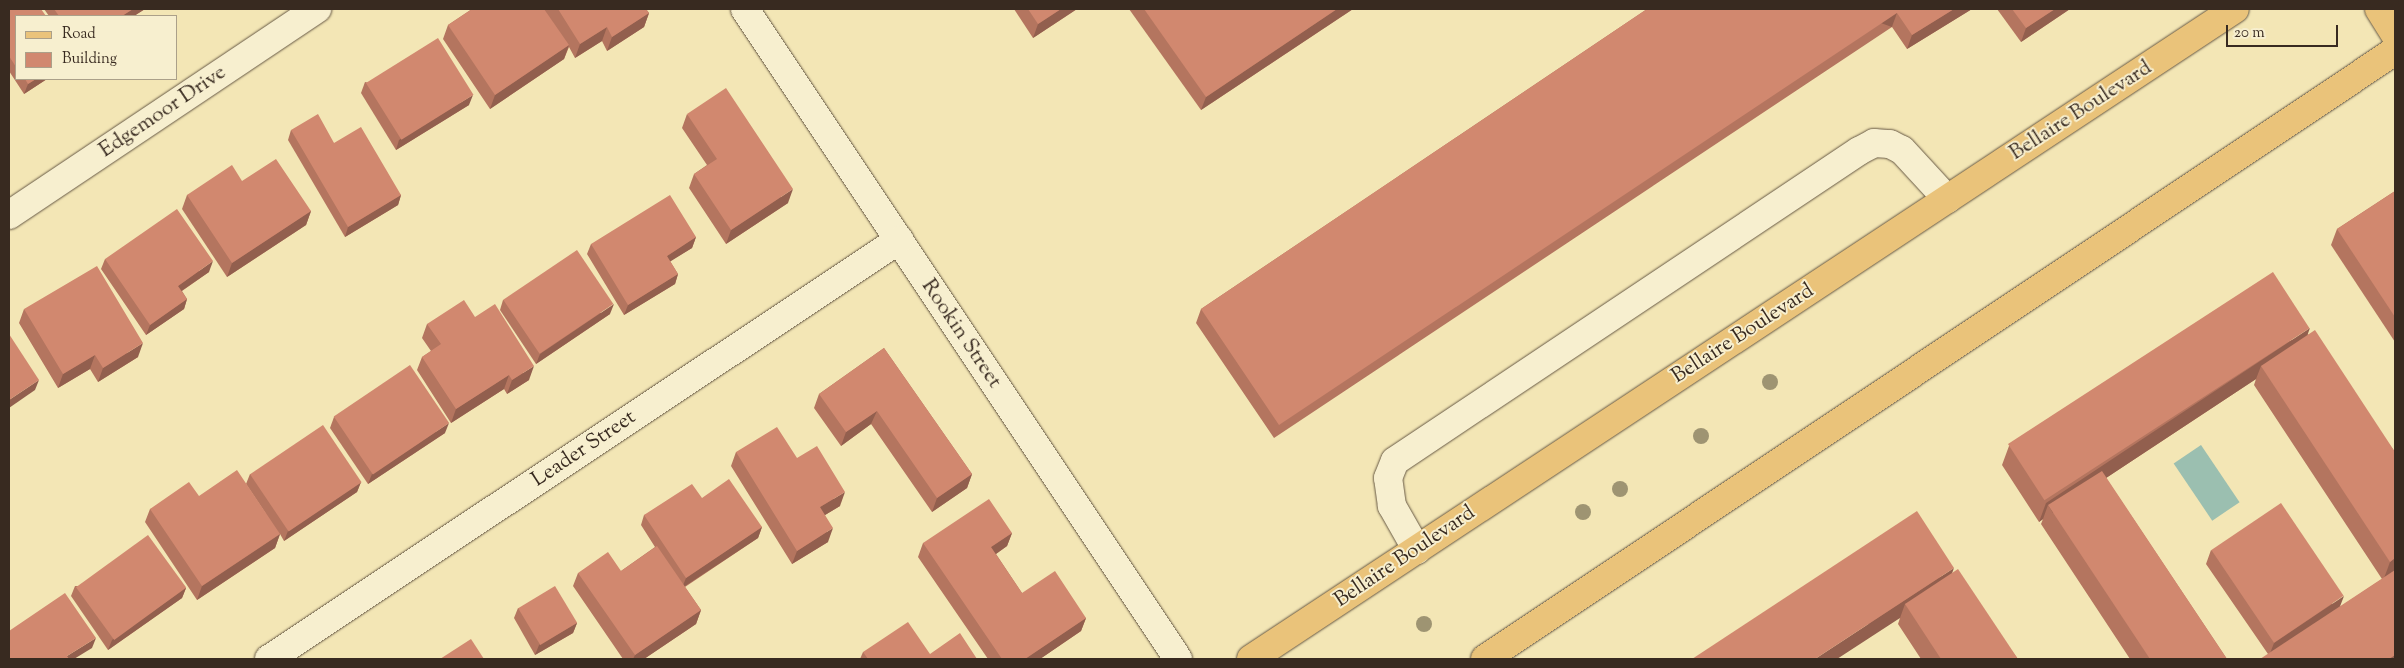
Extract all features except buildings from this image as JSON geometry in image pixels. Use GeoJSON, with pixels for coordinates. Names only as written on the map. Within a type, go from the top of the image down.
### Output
{"type":"FeatureCollection","features":[{"type":"Feature","properties":{"kind":"main road","name":"Bellaire Boulevard"},"geometry":{"type":"LineString","coordinates":[[1251,659],[2235,9]]}},
{"type":"Feature","properties":{"kind":"main road"},"geometry":{"type":"LineString","coordinates":[[2379,9],[2395,35]]}},
{"type":"Feature","properties":{"kind":"main road"},"geometry":{"type":"LineString","coordinates":[[1485,659],[2395,51]]}},
{"type":"Feature","properties":{"kind":"street","name":"Edgemoor Drive"},"geometry":{"type":"LineString","coordinates":[[9,215],[317,9]]}},
{"type":"Feature","properties":{"kind":"street","name":"Rookin Street"},"geometry":{"type":"LineString","coordinates":[[745,9],[1178,659]]}},
{"type":"Feature","properties":{"kind":"street"},"geometry":{"type":"LineString","coordinates":[[1416,550],[1392,506],[1388,478],[1396,461],[1850,157],[1874,143],[1890,144],[1902,150],[1947,199]]}},
{"type":"Feature","properties":{"kind":"street","name":"Leader Street"},"geometry":{"type":"LineString","coordinates":[[269,659],[899,240]]}},
{"type":"Feature","properties":{"kind":"shaded area"},"geometry":{"type":"Polygon","coordinates":[[[2201,445],[2240,502],[2212,521],[2174,463],[2201,445]]]}}]}
